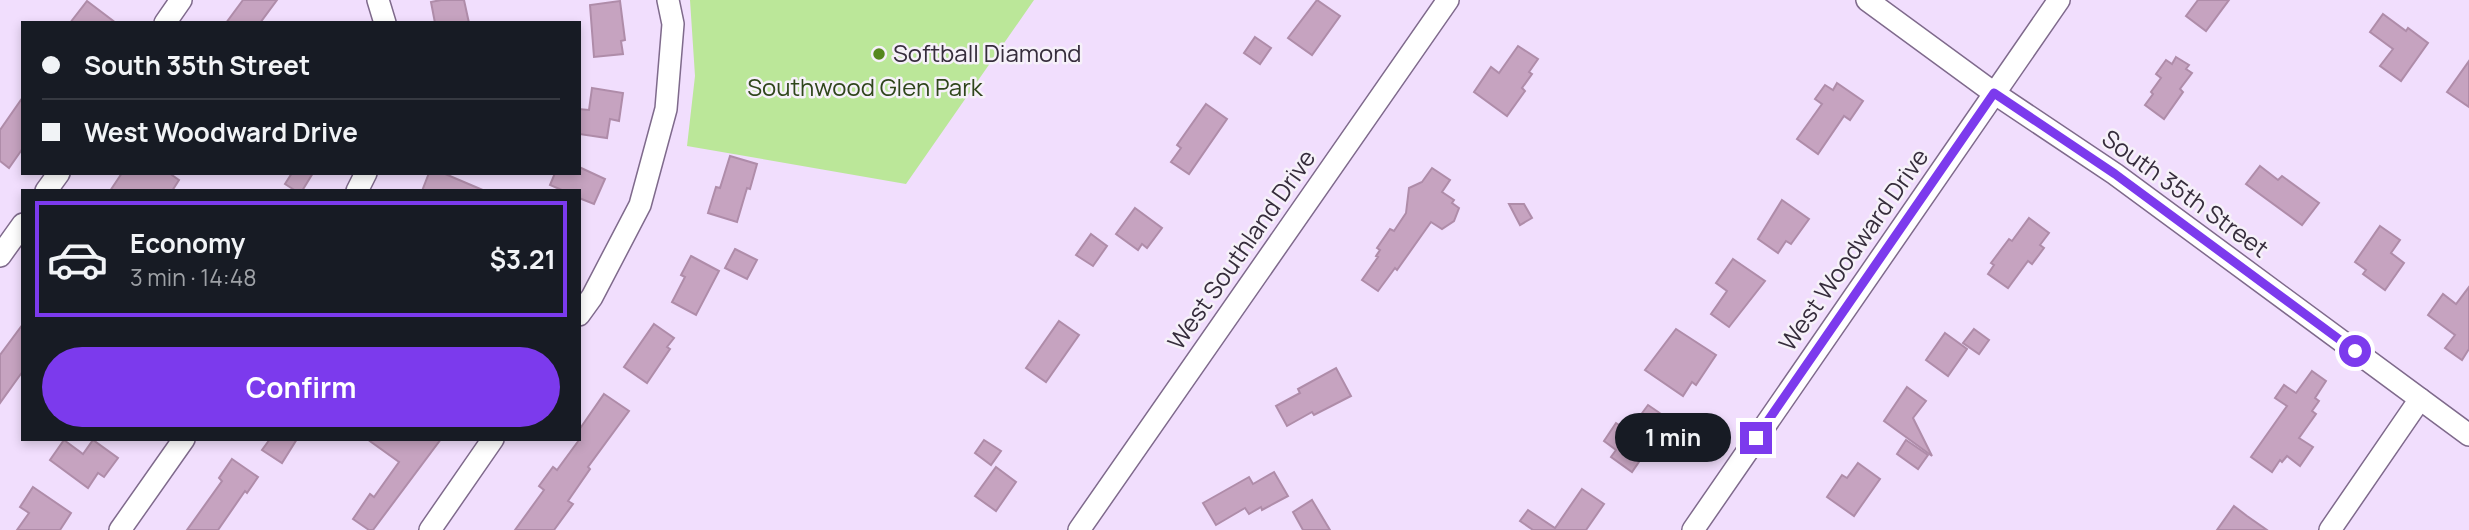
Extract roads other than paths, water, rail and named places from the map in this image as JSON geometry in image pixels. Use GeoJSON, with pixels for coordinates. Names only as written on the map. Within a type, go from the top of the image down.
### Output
{"type":"FeatureCollection","features":[{"type":"Feature","properties":{"kind":"street"},"geometry":{"type":"LineString","coordinates":[[166,21],[181,0]]}},
{"type":"Feature","properties":{"kind":"street"},"geometry":{"type":"LineString","coordinates":[[378,0],[384,21]]}},
{"type":"Feature","properties":{"kind":"street"},"geometry":{"type":"LineString","coordinates":[[581,312],[592,297],[640,205],[667,109],[673,24],[668,0]]}},
{"type":"Feature","properties":{"kind":"street","name":"West Southland Drive"},"geometry":{"type":"LineString","coordinates":[[1079,530],[1448,0]]}},
{"type":"Feature","properties":{"kind":"street","name":"South 35th Street"},"geometry":{"type":"LineString","coordinates":[[1867,0],[1994,93],[2115,174],[2469,435]]}},
{"type":"Feature","properties":{"kind":"street","name":"West Woodward Drive"},"geometry":{"type":"LineString","coordinates":[[1693,530],[2059,0]]}},
{"type":"Feature","properties":{"kind":"street"},"geometry":{"type":"LineString","coordinates":[[0,256],[21,227]]}},
{"type":"Feature","properties":{"kind":"street"},"geometry":{"type":"LineString","coordinates":[[2330,530],[2420,399]]}},
{"type":"Feature","properties":{"kind":"street"},"geometry":{"type":"LineString","coordinates":[[120,530],[183,441]]}},
{"type":"Feature","properties":{"kind":"street"},"geometry":{"type":"LineString","coordinates":[[430,530],[492,441]]}},
{"type":"Feature","properties":{"kind":"place","name":"Softball Diamond"},"geometry":{"type":"Point","coordinates":[879,54]}},
{"type":"Feature","properties":{"kind":"park label","name":"Southwood Glen Park"},"geometry":{"type":"Point","coordinates":[865,88]}}]}
